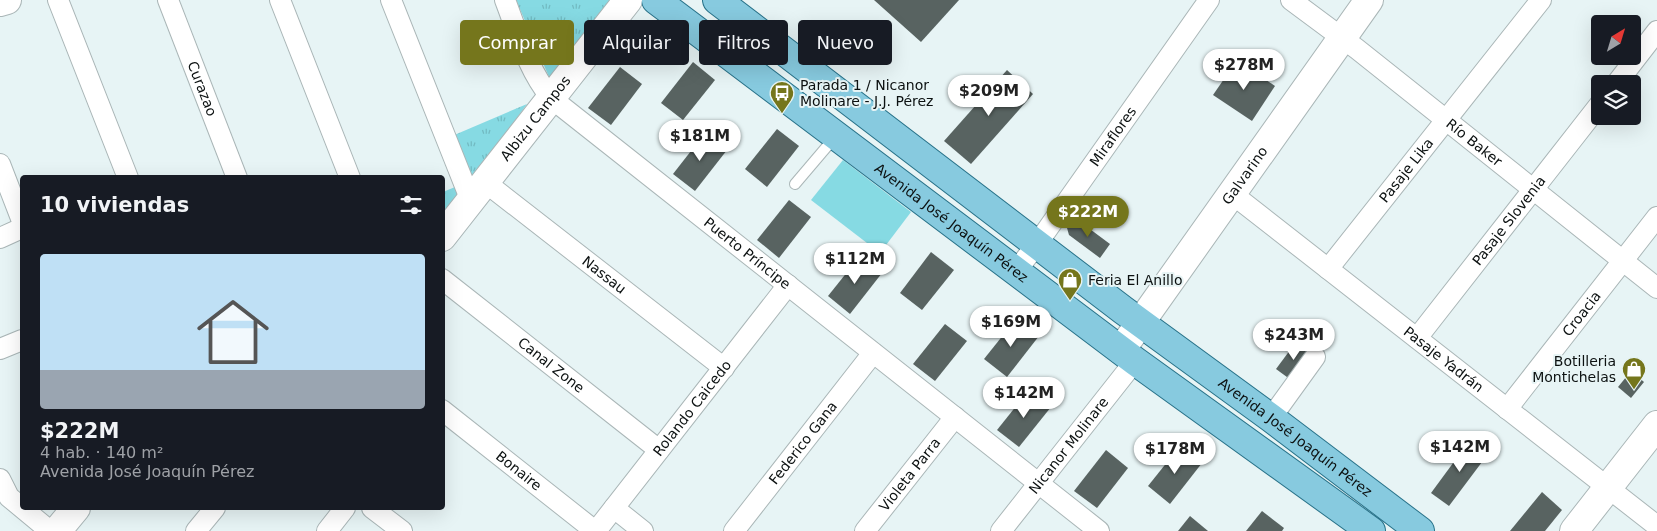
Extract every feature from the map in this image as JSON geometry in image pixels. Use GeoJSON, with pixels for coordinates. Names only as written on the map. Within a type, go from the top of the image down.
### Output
{"type":"FeatureCollection","features":[{"type":"Feature","properties":{"kind":"main road","name":"Avenida José Joaquín Pérez"},"geometry":{"type":"LineString","coordinates":[[656,0],[1128,356],[1371,531]]}},
{"type":"Feature","properties":{"kind":"main road","name":"Avenida José Joaquín Pérez"},"geometry":{"type":"LineString","coordinates":[[717,0],[1141,323],[1271,418],[1389,522],[1420,531]]}},
{"type":"Feature","properties":{"kind":"main road"},"geometry":{"type":"LineString","coordinates":[[879,168],[901,139]]}},
{"type":"Feature","properties":{"kind":"street"},"geometry":{"type":"LineString","coordinates":[[0,2],[7,0]]}},
{"type":"Feature","properties":{"kind":"street"},"geometry":{"type":"LineString","coordinates":[[58,0],[127,175]]}},
{"type":"Feature","properties":{"kind":"street","name":"Curazao"},"geometry":{"type":"LineString","coordinates":[[168,0],[236,175]]}},
{"type":"Feature","properties":{"kind":"street"},"geometry":{"type":"LineString","coordinates":[[280,0],[349,175]]}},
{"type":"Feature","properties":{"kind":"street"},"geometry":{"type":"LineString","coordinates":[[391,0],[478,192]]}},
{"type":"Feature","properties":{"kind":"street","name":"Puerto Príncipe"},"geometry":{"type":"LineString","coordinates":[[505,0],[531,68],[539,84],[551,98],[1099,531]]}},
{"type":"Feature","properties":{"kind":"street","name":"Albizu Campos"},"geometry":{"type":"LineString","coordinates":[[445,233],[628,0]]}},
{"type":"Feature","properties":{"kind":"street","name":"Miraflores"},"geometry":{"type":"LineString","coordinates":[[1016,271],[1209,0]]}},
{"type":"Feature","properties":{"kind":"street","name":"Río Baker"},"geometry":{"type":"LineString","coordinates":[[1291,0],[1342,37],[1657,288]]}},
{"type":"Feature","properties":{"kind":"street","name":"Galvarino"},"geometry":{"type":"LineString","coordinates":[[1128,356],[1141,323],[1368,0]]}},
{"type":"Feature","properties":{"kind":"street","name":"Pasaje Lika"},"geometry":{"type":"LineString","coordinates":[[1328,269],[1541,0]]}},
{"type":"Feature","properties":{"kind":"street"},"geometry":{"type":"LineString","coordinates":[[1623,75],[1657,31]]}},
{"type":"Feature","properties":{"kind":"street","name":"Pasaje Slovenia"},"geometry":{"type":"LineString","coordinates":[[1417,338],[1591,116]]}},
{"type":"Feature","properties":{"kind":"street"},"geometry":{"type":"LineString","coordinates":[[0,164],[20,216]]}},
{"type":"Feature","properties":{"kind":"street","name":"Nassau"},"geometry":{"type":"LineString","coordinates":[[478,192],[724,368]]}},
{"type":"Feature","properties":{"kind":"street","name":"Pasaje Yadrán"},"geometry":{"type":"LineString","coordinates":[[1231,193],[1657,526]]}},
{"type":"Feature","properties":{"kind":"street","name":"Croacia"},"geometry":{"type":"LineString","coordinates":[[1507,409],[1657,217]]}},
{"type":"Feature","properties":{"kind":"street"},"geometry":{"type":"LineString","coordinates":[[0,238],[20,229]]}},
{"type":"Feature","properties":{"kind":"street","name":"Canal Zone"},"geometry":{"type":"LineString","coordinates":[[445,281],[659,450]]}},
{"type":"Feature","properties":{"kind":"street","name":"Rolando Caicedo"},"geometry":{"type":"LineString","coordinates":[[595,531],[788,285]]}},
{"type":"Feature","properties":{"kind":"street"},"geometry":{"type":"LineString","coordinates":[[0,349],[20,341]]}},
{"type":"Feature","properties":{"kind":"street","name":"Federico Gana"},"geometry":{"type":"LineString","coordinates":[[734,531],[873,353]]}},
{"type":"Feature","properties":{"kind":"street","name":"Nicanor Molinare"},"geometry":{"type":"LineString","coordinates":[[1001,531],[1039,484],[1128,356]]}},
{"type":"Feature","properties":{"kind":"street"},"geometry":{"type":"LineString","coordinates":[[1271,418],[1315,357]]}},
{"type":"Feature","properties":{"kind":"street","name":"Bonaire"},"geometry":{"type":"LineString","coordinates":[[445,412],[595,531]]}},
{"type":"Feature","properties":{"kind":"street","name":"Violeta Parra"},"geometry":{"type":"LineString","coordinates":[[865,531],[955,417]]}},
{"type":"Feature","properties":{"kind":"street"},"geometry":{"type":"LineString","coordinates":[[1574,531],[1657,425]]}},
{"type":"Feature","properties":{"kind":"street"},"geometry":{"type":"LineString","coordinates":[[0,479],[9,497],[20,506]]}},
{"type":"Feature","properties":{"kind":"street"},"geometry":{"type":"LineString","coordinates":[[614,508],[643,531]]}},
{"type":"Feature","properties":{"kind":"street"},"geometry":{"type":"LineString","coordinates":[[25,510],[50,531]]}},
{"type":"Feature","properties":{"kind":"street"},"geometry":{"type":"LineString","coordinates":[[57,531],[74,510]]}},
{"type":"Feature","properties":{"kind":"street"},"geometry":{"type":"LineString","coordinates":[[196,531],[213,510]]}},
{"type":"Feature","properties":{"kind":"street"},"geometry":{"type":"LineString","coordinates":[[327,531],[343,510]]}},
{"type":"Feature","properties":{"kind":"street"},"geometry":{"type":"LineString","coordinates":[[375,510],[402,531]]}},
{"type":"Feature","properties":{"kind":"lane"},"geometry":{"type":"LineString","coordinates":[[795,184],[836,136]]}},
{"type":"Feature","properties":{"kind":"green space"},"geometry":{"type":"Polygon","coordinates":[[[516,0],[615,0],[600,20],[584,20],[584,41],[574,55],[574,20],[525,20],[516,0]]]}},
{"type":"Feature","properties":{"kind":"green space"},"geometry":{"type":"Polygon","coordinates":[[[544,65],[566,65],[552,84],[544,65]]]}},
{"type":"Feature","properties":{"kind":"green space"},"geometry":{"type":"Polygon","coordinates":[[[527,104],[472,181],[452,136],[527,104]]]}},
{"type":"Feature","properties":{"kind":"green space"},"geometry":{"type":"Polygon","coordinates":[[[843,160],[911,212],[880,253],[811,200],[843,160]]]}},
{"type":"Feature","properties":{"kind":"green space"},"geometry":{"type":"Polygon","coordinates":[[[455,187],[461,198],[445,218],[445,191],[455,187]]]}},
{"type":"Feature","properties":{"kind":"building"},"geometry":{"type":"Polygon","coordinates":[[[874,0],[959,0],[921,42],[874,0]]]}},
{"type":"Feature","properties":{"kind":"building"},"geometry":{"type":"Polygon","coordinates":[[[1237,60],[1275,86],[1252,121],[1213,95],[1237,60]]]}},
{"type":"Feature","properties":{"kind":"building"},"geometry":{"type":"Polygon","coordinates":[[[693,62],[715,80],[683,120],[661,103],[693,62]]]}},
{"type":"Feature","properties":{"kind":"building"},"geometry":{"type":"Polygon","coordinates":[[[620,67],[642,84],[611,125],[588,108],[620,67]]]}},
{"type":"Feature","properties":{"kind":"building"},"geometry":{"type":"Polygon","coordinates":[[[1007,70],[1033,94],[971,164],[944,141],[1007,70]]]}},
{"type":"Feature","properties":{"kind":"building"},"geometry":{"type":"Polygon","coordinates":[[[777,129],[799,146],[767,187],[745,169],[777,129]]]}},
{"type":"Feature","properties":{"kind":"building"},"geometry":{"type":"Polygon","coordinates":[[[705,133],[727,150],[695,191],[673,174],[705,133]]]}},
{"type":"Feature","properties":{"kind":"building"},"geometry":{"type":"Polygon","coordinates":[[[789,200],[811,217],[779,258],[757,240],[789,200]]]}},
{"type":"Feature","properties":{"kind":"building"},"geometry":{"type":"Polygon","coordinates":[[[1075,218],[1110,244],[1100,258],[1069,235],[1067,228],[1075,218]]]}},
{"type":"Feature","properties":{"kind":"building"},"geometry":{"type":"Polygon","coordinates":[[[931,252],[954,270],[922,310],[900,293],[931,252]]]}},
{"type":"Feature","properties":{"kind":"building"},"geometry":{"type":"Polygon","coordinates":[[[860,256],[882,273],[850,314],[828,296],[860,256]]]}},
{"type":"Feature","properties":{"kind":"building"},"geometry":{"type":"Polygon","coordinates":[[[1016,319],[1039,336],[1007,377],[984,359],[1016,319]]]}},
{"type":"Feature","properties":{"kind":"building"},"geometry":{"type":"Polygon","coordinates":[[[945,324],[967,341],[935,381],[913,364],[945,324]]]}},
{"type":"Feature","properties":{"kind":"building"},"geometry":{"type":"Polygon","coordinates":[[[1296,342],[1311,354],[1291,380],[1276,369],[1296,342]]]}},
{"type":"Feature","properties":{"kind":"building"},"geometry":{"type":"Polygon","coordinates":[[[1631,371],[1644,382],[1631,398],[1618,387],[1631,371]]]}},
{"type":"Feature","properties":{"kind":"building"},"geometry":{"type":"Polygon","coordinates":[[[1029,390],[1051,407],[1019,447],[997,430],[1029,390]]]}},
{"type":"Feature","properties":{"kind":"building"},"geometry":{"type":"Polygon","coordinates":[[[1470,440],[1488,454],[1449,506],[1431,493],[1470,440]]]}},
{"type":"Feature","properties":{"kind":"building"},"geometry":{"type":"Polygon","coordinates":[[[1180,446],[1202,463],[1170,504],[1148,486],[1180,446]]]}},
{"type":"Feature","properties":{"kind":"building"},"geometry":{"type":"Polygon","coordinates":[[[1106,450],[1128,468],[1097,508],[1074,491],[1106,450]]]}},
{"type":"Feature","properties":{"kind":"building"},"geometry":{"type":"Polygon","coordinates":[[[1542,492],[1562,510],[1545,531],[1510,531],[1542,492]]]}},
{"type":"Feature","properties":{"kind":"building"},"geometry":{"type":"Polygon","coordinates":[[[1262,511],[1284,528],[1282,531],[1246,531],[1262,511]]]}},
{"type":"Feature","properties":{"kind":"building"},"geometry":{"type":"Polygon","coordinates":[[[1190,516],[1208,531],[1178,531],[1190,516]]]}},
{"type":"Feature","properties":{"kind":"place","name":"Parada 1 / Nicanor Molinare - J.J. Pérez"},"geometry":{"type":"Point","coordinates":[782,114]}},
{"type":"Feature","properties":{"kind":"place","name":"Feria El Anillo"},"geometry":{"type":"Point","coordinates":[1070,301]}},
{"type":"Feature","properties":{"kind":"place","name":"Botilleria Montichelas"},"geometry":{"type":"Point","coordinates":[1634,390]}}]}
